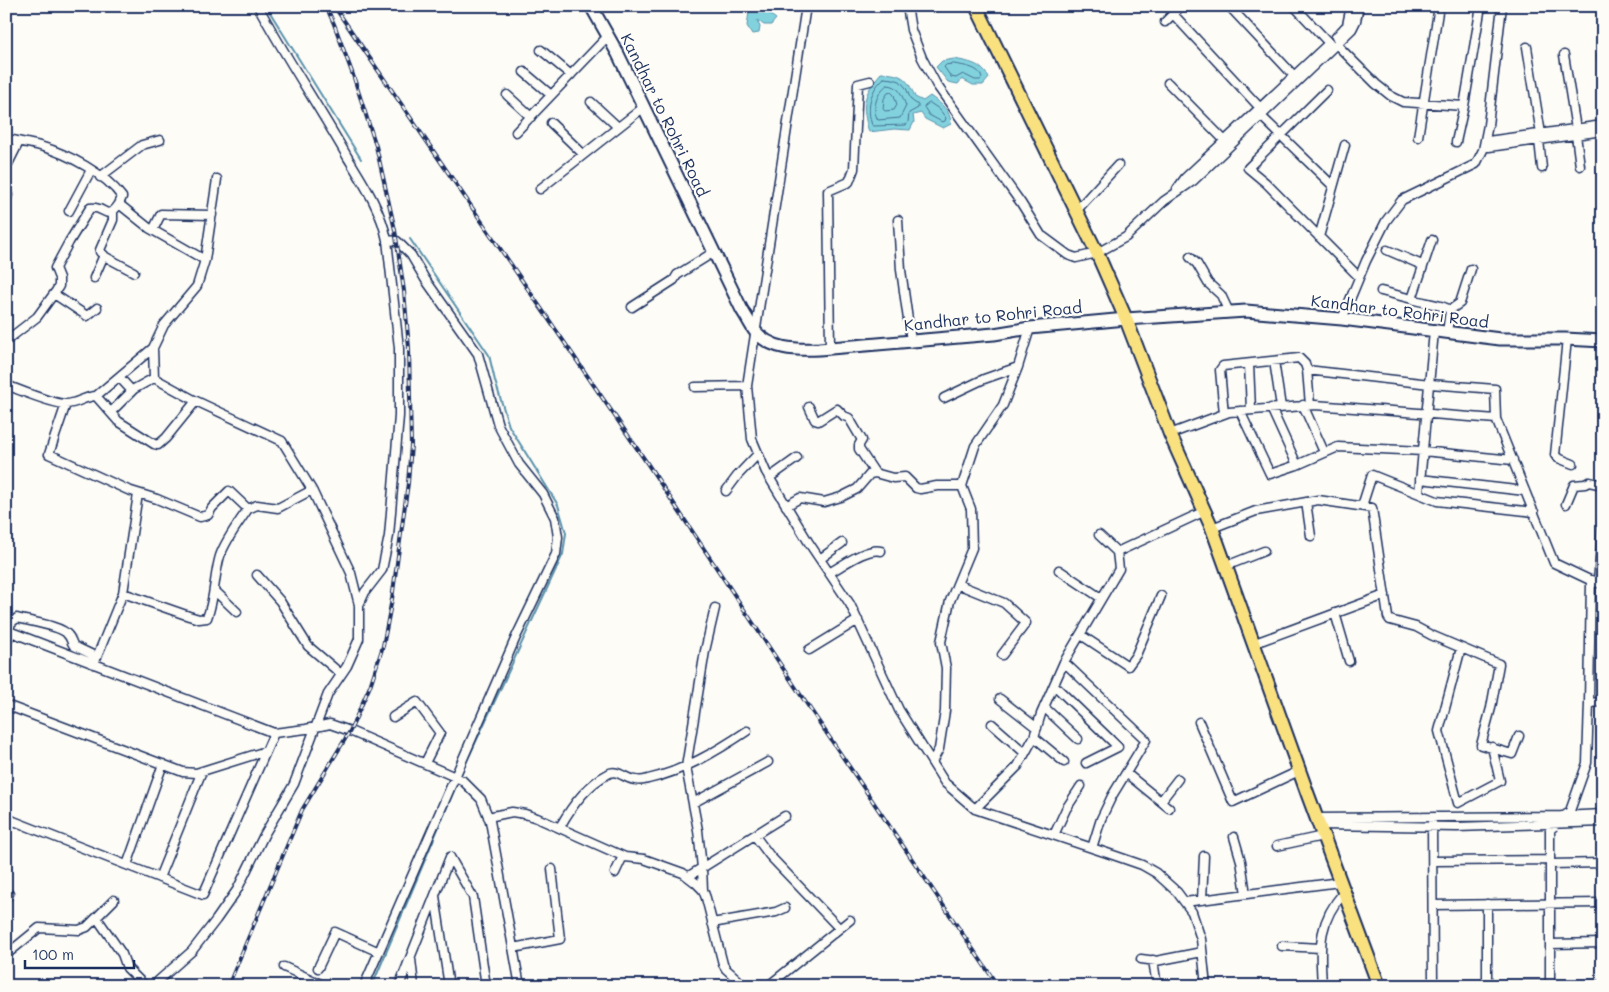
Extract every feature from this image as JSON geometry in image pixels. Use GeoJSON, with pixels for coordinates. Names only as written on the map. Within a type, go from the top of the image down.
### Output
{"type":"FeatureCollection","features":[{"type":"Feature","properties":{"kind":"main road"},"geometry":{"type":"LineString","coordinates":[[976,6],[1097,253],[1126,319],[1170,434],[1212,528],[1255,643],[1319,826],[1379,985]]}},
{"type":"Feature","properties":{"kind":"street"},"geometry":{"type":"LineString","coordinates":[[258,6],[276,40],[330,125],[376,206],[384,224],[387,240],[399,348],[399,416],[389,536],[382,570],[365,592],[360,605]]}},
{"type":"Feature","properties":{"kind":"street","name":"Kandhar to Rohri Road"},"geometry":{"type":"LineString","coordinates":[[591,6],[644,107],[742,310],[755,331],[771,344],[792,350],[830,348],[994,334],[1030,328],[1126,319],[1246,311],[1342,320],[1500,339],[1603,341]]}},
{"type":"Feature","properties":{"kind":"street"},"geometry":{"type":"LineString","coordinates":[[806,6],[748,386],[752,439],[758,454],[769,478],[786,506],[850,604],[899,710],[945,783],[975,809],[1142,865],[1156,873],[1177,892],[1192,912],[1201,939],[1206,986]]}},
{"type":"Feature","properties":{"kind":"street"},"geometry":{"type":"LineString","coordinates":[[907,6],[910,30],[936,84],[1021,203],[1041,235],[1068,255],[1076,258],[1097,253],[1126,237],[1173,195],[1193,181],[1227,143],[1332,44],[1352,28],[1356,21],[1359,6]]}},
{"type":"Feature","properties":{"kind":"street"},"geometry":{"type":"LineString","coordinates":[[1164,22],[1181,6]]}},
{"type":"Feature","properties":{"kind":"street"},"geometry":{"type":"LineString","coordinates":[[1230,6],[1296,78]]}},
{"type":"Feature","properties":{"kind":"street"},"geometry":{"type":"LineString","coordinates":[[1294,6],[1332,44],[1391,96],[1403,102],[1464,106]]}},
{"type":"Feature","properties":{"kind":"street"},"geometry":{"type":"LineString","coordinates":[[1418,137],[1439,6]]}},
{"type":"Feature","properties":{"kind":"street"},"geometry":{"type":"LineString","coordinates":[[1456,142],[1481,6]]}},
{"type":"Feature","properties":{"kind":"street"},"geometry":{"type":"LineString","coordinates":[[1342,320],[1359,277],[1386,221],[1402,200],[1476,164],[1483,150],[1488,125],[1502,6]]}},
{"type":"Feature","properties":{"kind":"street"},"geometry":{"type":"LineString","coordinates":[[1332,44],[1347,25],[1349,8]]}},
{"type":"Feature","properties":{"kind":"street"},"geometry":{"type":"LineString","coordinates":[[1173,14],[1262,112],[1281,136],[1333,186]]}},
{"type":"Feature","properties":{"kind":"street"},"geometry":{"type":"LineString","coordinates":[[516,132],[608,36]]}},
{"type":"Feature","properties":{"kind":"street"},"geometry":{"type":"LineString","coordinates":[[1527,47],[1540,137],[1542,168]]}},
{"type":"Feature","properties":{"kind":"street"},"geometry":{"type":"LineString","coordinates":[[541,50],[571,75]]}},
{"type":"Feature","properties":{"kind":"street"},"geometry":{"type":"LineString","coordinates":[[1564,55],[1580,166]]}},
{"type":"Feature","properties":{"kind":"street"},"geometry":{"type":"LineString","coordinates":[[524,72],[552,95]]}},
{"type":"Feature","properties":{"kind":"street"},"geometry":{"type":"LineString","coordinates":[[830,348],[828,190],[849,182],[854,169],[858,84],[870,81]]}},
{"type":"Feature","properties":{"kind":"street"},"geometry":{"type":"LineString","coordinates":[[1168,83],[1227,143]]}},
{"type":"Feature","properties":{"kind":"street"},"geometry":{"type":"LineString","coordinates":[[1328,90],[1248,168],[1266,183],[1359,277]]}},
{"type":"Feature","properties":{"kind":"street"},"geometry":{"type":"LineString","coordinates":[[507,96],[531,117]]}},
{"type":"Feature","properties":{"kind":"street"},"geometry":{"type":"LineString","coordinates":[[591,102],[618,127]]}},
{"type":"Feature","properties":{"kind":"street"},"geometry":{"type":"LineString","coordinates":[[540,188],[644,107]]}},
{"type":"Feature","properties":{"kind":"street"},"geometry":{"type":"LineString","coordinates":[[551,123],[583,154]]}},
{"type":"Feature","properties":{"kind":"street"},"geometry":{"type":"LineString","coordinates":[[1576,132],[1603,125]]}},
{"type":"Feature","properties":{"kind":"street"},"geometry":{"type":"LineString","coordinates":[[1540,137],[1488,141],[1489,147],[1540,137],[1576,132],[1603,131]]}},
{"type":"Feature","properties":{"kind":"street"},"geometry":{"type":"LineString","coordinates":[[6,138],[41,146],[81,163],[122,197],[113,212],[113,220],[100,250],[104,256],[134,272]]}},
{"type":"Feature","properties":{"kind":"street"},"geometry":{"type":"LineString","coordinates":[[100,177],[142,145],[160,140]]}},
{"type":"Feature","properties":{"kind":"street"},"geometry":{"type":"LineString","coordinates":[[6,168],[19,142]]}},
{"type":"Feature","properties":{"kind":"street"},"geometry":{"type":"LineString","coordinates":[[1319,237],[1345,145]]}},
{"type":"Feature","properties":{"kind":"street"},"geometry":{"type":"LineString","coordinates":[[1076,211],[1118,165]]}},
{"type":"Feature","properties":{"kind":"street"},"geometry":{"type":"LineString","coordinates":[[69,211],[91,170]]}},
{"type":"Feature","properties":{"kind":"street"},"geometry":{"type":"LineString","coordinates":[[6,385],[66,404],[90,396],[96,396],[152,348],[164,325],[197,286],[205,260],[217,179]]}},
{"type":"Feature","properties":{"kind":"street"},"geometry":{"type":"LineString","coordinates":[[6,192],[8,195],[6,200]]}},
{"type":"Feature","properties":{"kind":"street"},"geometry":{"type":"LineString","coordinates":[[119,204],[141,223],[205,260]]}},
{"type":"Feature","properties":{"kind":"street"},"geometry":{"type":"LineString","coordinates":[[6,341],[37,317],[54,294],[59,286],[56,268],[69,242],[90,208],[94,207],[109,214],[113,212]]}},
{"type":"Feature","properties":{"kind":"street"},"geometry":{"type":"LineString","coordinates":[[153,230],[161,214],[212,215]]}},
{"type":"Feature","properties":{"kind":"street"},"geometry":{"type":"LineString","coordinates":[[898,220],[901,270],[911,341]]}},
{"type":"Feature","properties":{"kind":"street"},"geometry":{"type":"LineString","coordinates":[[364,986],[458,778],[516,637],[556,554],[558,537],[555,518],[544,494],[519,464],[498,425],[478,354],[425,279],[411,255],[397,241],[387,240]]}},
{"type":"Feature","properties":{"kind":"street"},"geometry":{"type":"LineString","coordinates":[[1412,299],[1432,240]]}},
{"type":"Feature","properties":{"kind":"street"},"geometry":{"type":"LineString","coordinates":[[1387,250],[1422,265]]}},
{"type":"Feature","properties":{"kind":"street"},"geometry":{"type":"LineString","coordinates":[[632,307],[714,252]]}},
{"type":"Feature","properties":{"kind":"street"},"geometry":{"type":"LineString","coordinates":[[94,278],[104,256]]}},
{"type":"Feature","properties":{"kind":"street"},"geometry":{"type":"LineString","coordinates":[[1190,257],[1198,264],[1208,283],[1221,295],[1229,312]]}},
{"type":"Feature","properties":{"kind":"street"},"geometry":{"type":"LineString","coordinates":[[1448,333],[1450,310],[1460,302],[1471,269]]}},
{"type":"Feature","properties":{"kind":"street"},"geometry":{"type":"LineString","coordinates":[[1381,291],[1433,305],[1445,306],[1450,310]]}},
{"type":"Feature","properties":{"kind":"street"},"geometry":{"type":"LineString","coordinates":[[54,294],[87,316],[97,308]]}},
{"type":"Feature","properties":{"kind":"street"},"geometry":{"type":"LineString","coordinates":[[932,762],[939,749],[945,711],[946,668],[941,642],[950,602],[972,548],[971,509],[962,486],[976,446],[1003,405],[1018,367],[1030,328]]}},
{"type":"Feature","properties":{"kind":"street"},"geometry":{"type":"LineString","coordinates":[[1419,492],[1434,331]]}},
{"type":"Feature","properties":{"kind":"street"},"geometry":{"type":"LineString","coordinates":[[1567,339],[1555,455],[1573,464]]}},
{"type":"Feature","properties":{"kind":"street"},"geometry":{"type":"LineString","coordinates":[[152,348],[154,378]]}},
{"type":"Feature","properties":{"kind":"street"},"geometry":{"type":"LineString","coordinates":[[1224,414],[1220,370],[1223,366],[1299,358],[1305,364],[1307,370],[1306,405],[1324,452]]}},
{"type":"Feature","properties":{"kind":"street"},"geometry":{"type":"LineString","coordinates":[[1274,361],[1281,407]]}},
{"type":"Feature","properties":{"kind":"street"},"geometry":{"type":"LineString","coordinates":[[1249,364],[1251,410]]}},
{"type":"Feature","properties":{"kind":"street"},"geometry":{"type":"LineString","coordinates":[[944,398],[984,379],[1018,367]]}},
{"type":"Feature","properties":{"kind":"street"},"geometry":{"type":"LineString","coordinates":[[1307,370],[1430,384],[1495,389],[1496,419],[1554,563],[1597,582]]}},
{"type":"Feature","properties":{"kind":"street"},"geometry":{"type":"LineString","coordinates":[[119,377],[132,391]]}},
{"type":"Feature","properties":{"kind":"street"},"geometry":{"type":"LineString","coordinates":[[110,412],[132,391],[154,378]]}},
{"type":"Feature","properties":{"kind":"street"},"geometry":{"type":"LineString","coordinates":[[154,378],[196,401],[282,441],[312,490],[351,573],[360,605],[359,639],[341,674],[328,694],[294,784],[264,835],[237,890],[192,951],[158,981],[156,986]]}},
{"type":"Feature","properties":{"kind":"street"},"geometry":{"type":"LineString","coordinates":[[695,387],[748,386]]}},
{"type":"Feature","properties":{"kind":"street"},"geometry":{"type":"LineString","coordinates":[[96,396],[118,421],[158,445],[196,401]]}},
{"type":"Feature","properties":{"kind":"street"},"geometry":{"type":"LineString","coordinates":[[66,404],[49,454],[138,494],[204,517],[229,491],[248,509]]}},
{"type":"Feature","properties":{"kind":"street"},"geometry":{"type":"LineString","coordinates":[[1170,434],[1224,414],[1306,405],[1496,419]]}},
{"type":"Feature","properties":{"kind":"street"},"geometry":{"type":"LineString","coordinates":[[808,407],[815,420],[818,421],[837,410],[849,418],[862,440],[859,448],[875,474]]}},
{"type":"Feature","properties":{"kind":"street"},"geometry":{"type":"LineString","coordinates":[[1271,408],[1298,465]]}},
{"type":"Feature","properties":{"kind":"street"},"geometry":{"type":"LineString","coordinates":[[1240,411],[1270,474],[1298,465],[1338,447],[1423,451],[1513,460]]}},
{"type":"Feature","properties":{"kind":"street"},"geometry":{"type":"LineString","coordinates":[[726,491],[758,454]]}},
{"type":"Feature","properties":{"kind":"street"},"geometry":{"type":"LineString","coordinates":[[769,478],[797,458]]}},
{"type":"Feature","properties":{"kind":"street"},"geometry":{"type":"LineString","coordinates":[[786,506],[800,498],[824,502],[841,498],[857,489],[870,474],[893,478],[905,477],[916,488],[962,486]]}},
{"type":"Feature","properties":{"kind":"street"},"geometry":{"type":"LineString","coordinates":[[1362,506],[1372,476],[1419,492],[1437,501],[1534,512]]}},
{"type":"Feature","properties":{"kind":"street"},"geometry":{"type":"LineString","coordinates":[[1420,479],[1525,490]]}},
{"type":"Feature","properties":{"kind":"street"},"geometry":{"type":"LineString","coordinates":[[1566,504],[1574,485],[1590,482],[1603,485]]}},
{"type":"Feature","properties":{"kind":"street"},"geometry":{"type":"LineString","coordinates":[[123,593],[199,619],[207,618],[211,608],[220,556],[226,542],[248,509],[257,505],[278,508],[312,490]]}},
{"type":"Feature","properties":{"kind":"street"},"geometry":{"type":"LineString","coordinates":[[96,660],[123,593],[138,494]]}},
{"type":"Feature","properties":{"kind":"street"},"geometry":{"type":"LineString","coordinates":[[1212,528],[1256,511],[1318,500],[1372,508],[1384,595],[1390,620],[1421,629],[1500,664],[1481,745],[1512,754],[1519,736]]}},
{"type":"Feature","properties":{"kind":"street"},"geometry":{"type":"LineString","coordinates":[[1306,502],[1310,536]]}},
{"type":"Feature","properties":{"kind":"street"},"geometry":{"type":"LineString","coordinates":[[1116,552],[1205,511]]}},
{"type":"Feature","properties":{"kind":"street"},"geometry":{"type":"LineString","coordinates":[[1550,986],[1550,830],[1570,811],[1587,763],[1589,703],[1603,518]]}},
{"type":"Feature","properties":{"kind":"street"},"geometry":{"type":"LineString","coordinates":[[975,809],[1018,766],[1034,737],[1044,707],[1064,662],[1119,569],[1116,552],[1099,535]]}},
{"type":"Feature","properties":{"kind":"street"},"geometry":{"type":"LineString","coordinates":[[820,559],[842,543]]}},
{"type":"Feature","properties":{"kind":"street"},"geometry":{"type":"LineString","coordinates":[[829,573],[861,555],[876,550],[881,551]]}},
{"type":"Feature","properties":{"kind":"street"},"geometry":{"type":"LineString","coordinates":[[1226,566],[1264,550]]}},
{"type":"Feature","properties":{"kind":"street"},"geometry":{"type":"LineString","coordinates":[[1059,570],[1101,598]]}},
{"type":"Feature","properties":{"kind":"street"},"geometry":{"type":"LineString","coordinates":[[257,575],[280,601],[308,646],[341,674]]}},
{"type":"Feature","properties":{"kind":"street"},"geometry":{"type":"LineString","coordinates":[[957,584],[1004,603],[1026,623],[1002,654]]}},
{"type":"Feature","properties":{"kind":"street"},"geometry":{"type":"LineString","coordinates":[[214,590],[237,612]]}},
{"type":"Feature","properties":{"kind":"street"},"geometry":{"type":"LineString","coordinates":[[1255,643],[1384,595]]}},
{"type":"Feature","properties":{"kind":"street"},"geometry":{"type":"LineString","coordinates":[[1081,635],[1128,666],[1136,654],[1161,596]]}},
{"type":"Feature","properties":{"kind":"street"},"geometry":{"type":"LineString","coordinates":[[715,608],[705,652],[686,767],[702,868],[703,890],[723,964],[745,986]]}},
{"type":"Feature","properties":{"kind":"street"},"geometry":{"type":"LineString","coordinates":[[1335,613],[1349,661]]}},
{"type":"Feature","properties":{"kind":"street"},"geometry":{"type":"LineString","coordinates":[[6,644],[11,623],[17,618],[65,631],[74,646],[96,660]]}},
{"type":"Feature","properties":{"kind":"street"},"geometry":{"type":"LineString","coordinates":[[809,650],[858,620]]}},
{"type":"Feature","properties":{"kind":"street"},"geometry":{"type":"LineString","coordinates":[[8,631],[96,660],[274,733],[315,728],[330,724],[458,778],[481,799],[488,817],[520,986]]}},
{"type":"Feature","properties":{"kind":"street"},"geometry":{"type":"LineString","coordinates":[[1461,648],[1439,731],[1458,803],[1500,781],[1492,747]]}},
{"type":"Feature","properties":{"kind":"street"},"geometry":{"type":"LineString","coordinates":[[1064,662],[1146,740],[1126,772],[1101,819],[1092,848]]}},
{"type":"Feature","properties":{"kind":"street"},"geometry":{"type":"LineString","coordinates":[[1054,685],[1118,747],[1086,762]]}},
{"type":"Feature","properties":{"kind":"street"},"geometry":{"type":"LineString","coordinates":[[1000,699],[1037,728]]}},
{"type":"Feature","properties":{"kind":"street"},"geometry":{"type":"LineString","coordinates":[[393,717],[417,702],[440,733],[424,763]]}},
{"type":"Feature","properties":{"kind":"street"},"geometry":{"type":"LineString","coordinates":[[1589,703],[1603,702]]}},
{"type":"Feature","properties":{"kind":"street"},"geometry":{"type":"LineString","coordinates":[[6,705],[183,772],[196,773],[266,751]]}},
{"type":"Feature","properties":{"kind":"street"},"geometry":{"type":"LineString","coordinates":[[1044,707],[1078,739]]}},
{"type":"Feature","properties":{"kind":"street"},"geometry":{"type":"LineString","coordinates":[[1199,722],[1233,802],[1299,771]]}},
{"type":"Feature","properties":{"kind":"street"},"geometry":{"type":"LineString","coordinates":[[992,724],[1025,753]]}},
{"type":"Feature","properties":{"kind":"street"},"geometry":{"type":"LineString","coordinates":[[560,827],[570,809],[588,789],[609,773],[614,772],[636,780],[648,779],[686,767],[723,747],[747,731]]}},
{"type":"Feature","properties":{"kind":"street"},"geometry":{"type":"LineString","coordinates":[[6,831],[9,819],[203,895],[274,733]]}},
{"type":"Feature","properties":{"kind":"street"},"geometry":{"type":"LineString","coordinates":[[1034,737],[1064,762]]}},
{"type":"Feature","properties":{"kind":"street"},"geometry":{"type":"LineString","coordinates":[[693,804],[768,762]]}},
{"type":"Feature","properties":{"kind":"street"},"geometry":{"type":"LineString","coordinates":[[127,865],[163,764]]}},
{"type":"Feature","properties":{"kind":"street"},"geometry":{"type":"LineString","coordinates":[[159,878],[202,771]]}},
{"type":"Feature","properties":{"kind":"street"},"geometry":{"type":"LineString","coordinates":[[1126,772],[1169,808]]}},
{"type":"Feature","properties":{"kind":"street"},"geometry":{"type":"LineString","coordinates":[[1161,802],[1178,779]]}},
{"type":"Feature","properties":{"kind":"street"},"geometry":{"type":"LineString","coordinates":[[1054,835],[1066,809],[1082,786]]}},
{"type":"Feature","properties":{"kind":"street"},"geometry":{"type":"LineString","coordinates":[[488,817],[508,813],[525,814],[560,827],[623,856],[644,860],[689,876],[703,890]]}},
{"type":"Feature","properties":{"kind":"street"},"geometry":{"type":"LineString","coordinates":[[1277,846],[1319,826],[1432,817],[1603,814]]}},
{"type":"Feature","properties":{"kind":"street"},"geometry":{"type":"LineString","coordinates":[[689,876],[785,816]]}},
{"type":"Feature","properties":{"kind":"street"},"geometry":{"type":"LineString","coordinates":[[1432,817],[1433,986]]}},
{"type":"Feature","properties":{"kind":"street"},"geometry":{"type":"LineString","coordinates":[[1319,826],[1457,827],[1603,822]]}},
{"type":"Feature","properties":{"kind":"street"},"geometry":{"type":"LineString","coordinates":[[755,836],[770,856],[839,928]]}},
{"type":"Feature","properties":{"kind":"street"},"geometry":{"type":"LineString","coordinates":[[1234,837],[1241,861],[1246,894]]}},
{"type":"Feature","properties":{"kind":"street"},"geometry":{"type":"LineString","coordinates":[[615,873],[623,856]]}},
{"type":"Feature","properties":{"kind":"street"},"geometry":{"type":"LineString","coordinates":[[1202,900],[1204,856]]}},
{"type":"Feature","properties":{"kind":"street"},"geometry":{"type":"LineString","coordinates":[[399,986],[450,857],[472,897],[486,986]]}},
{"type":"Feature","properties":{"kind":"street"},"geometry":{"type":"LineString","coordinates":[[1433,860],[1603,863]]}},
{"type":"Feature","properties":{"kind":"street"},"geometry":{"type":"LineString","coordinates":[[513,948],[560,939],[552,869]]}},
{"type":"Feature","properties":{"kind":"street"},"geometry":{"type":"LineString","coordinates":[[1185,902],[1246,894],[1342,887],[1326,917],[1320,948],[1322,986]]}},
{"type":"Feature","properties":{"kind":"street"},"geometry":{"type":"LineString","coordinates":[[6,892],[9,894],[6,899]]}},
{"type":"Feature","properties":{"kind":"street"},"geometry":{"type":"LineString","coordinates":[[435,895],[449,986]]}},
{"type":"Feature","properties":{"kind":"street"},"geometry":{"type":"LineString","coordinates":[[7,954],[39,928],[79,930],[87,927],[114,900]]}},
{"type":"Feature","properties":{"kind":"street"},"geometry":{"type":"LineString","coordinates":[[1433,905],[1603,903]]}},
{"type":"Feature","properties":{"kind":"street"},"geometry":{"type":"LineString","coordinates":[[1487,986],[1488,904]]}},
{"type":"Feature","properties":{"kind":"street"},"geometry":{"type":"LineString","coordinates":[[712,923],[776,912],[785,908]]}},
{"type":"Feature","properties":{"kind":"street"},"geometry":{"type":"LineString","coordinates":[[97,918],[113,938],[127,968],[145,986]]}},
{"type":"Feature","properties":{"kind":"street"},"geometry":{"type":"LineString","coordinates":[[768,986],[850,920]]}},
{"type":"Feature","properties":{"kind":"street"},"geometry":{"type":"LineString","coordinates":[[318,968],[334,932],[379,952]]}},
{"type":"Feature","properties":{"kind":"street"},"geometry":{"type":"LineString","coordinates":[[1550,944],[1603,943]]}},
{"type":"Feature","properties":{"kind":"street"},"geometry":{"type":"LineString","coordinates":[[1282,946],[1320,948]]}},
{"type":"Feature","properties":{"kind":"street"},"geometry":{"type":"LineString","coordinates":[[1141,959],[1153,960],[1202,952]]}},
{"type":"Feature","properties":{"kind":"street"},"geometry":{"type":"LineString","coordinates":[[411,957],[414,986]]}},
{"type":"Feature","properties":{"kind":"street"},"geometry":{"type":"LineString","coordinates":[[1153,960],[1157,986]]}},
{"type":"Feature","properties":{"kind":"street"},"geometry":{"type":"LineString","coordinates":[[284,967],[325,986]]}},
{"type":"Feature","properties":{"kind":"street"},"geometry":{"type":"LineString","coordinates":[[1379,985],[1414,986]]}},
{"type":"Feature","properties":{"kind":"street"},"geometry":{"type":"LineString","coordinates":[[1469,986],[1603,985]]}},
{"type":"Feature","properties":{"kind":"water"},"geometry":{"type":"Polygon","coordinates":[[[756,7],[764,10],[776,19],[771,25],[764,25],[757,20],[760,27],[759,33],[752,34],[747,26],[749,12],[756,7]]]}},
{"type":"Feature","properties":{"kind":"water"},"geometry":{"type":"Polygon","coordinates":[[[954,59],[970,62],[978,66],[989,78],[983,85],[973,85],[962,79],[958,84],[948,82],[936,67],[942,61],[954,59]]]}},
{"type":"Feature","properties":{"kind":"water"},"geometry":{"type":"Polygon","coordinates":[[[881,73],[894,74],[903,78],[915,97],[923,101],[930,96],[941,104],[951,119],[951,124],[943,128],[925,119],[921,113],[913,115],[914,122],[910,130],[894,129],[869,132],[865,114],[865,100],[870,87],[881,73]]]}},
{"type":"Feature","properties":{"kind":"waterway"},"geometry":{"type":"LineString","coordinates":[[266,6],[361,159]]}},
{"type":"Feature","properties":{"kind":"waterway"},"geometry":{"type":"LineString","coordinates":[[410,239],[489,355],[509,426],[558,505],[566,533],[563,554],[460,776]]}},
{"type":"Feature","properties":{"kind":"waterway"},"geometry":{"type":"LineString","coordinates":[[372,986],[458,781]]}},
{"type":"Feature","properties":{"kind":"railway"},"geometry":{"type":"LineString","coordinates":[[228,986],[302,810],[350,731],[370,686],[383,646],[392,599],[408,483],[411,445],[409,348],[404,291],[395,230],[376,146],[353,75],[326,6]]}},
{"type":"Feature","properties":{"kind":"railway"},"geometry":{"type":"LineString","coordinates":[[334,6],[647,463],[800,694],[998,986]]}}]}
